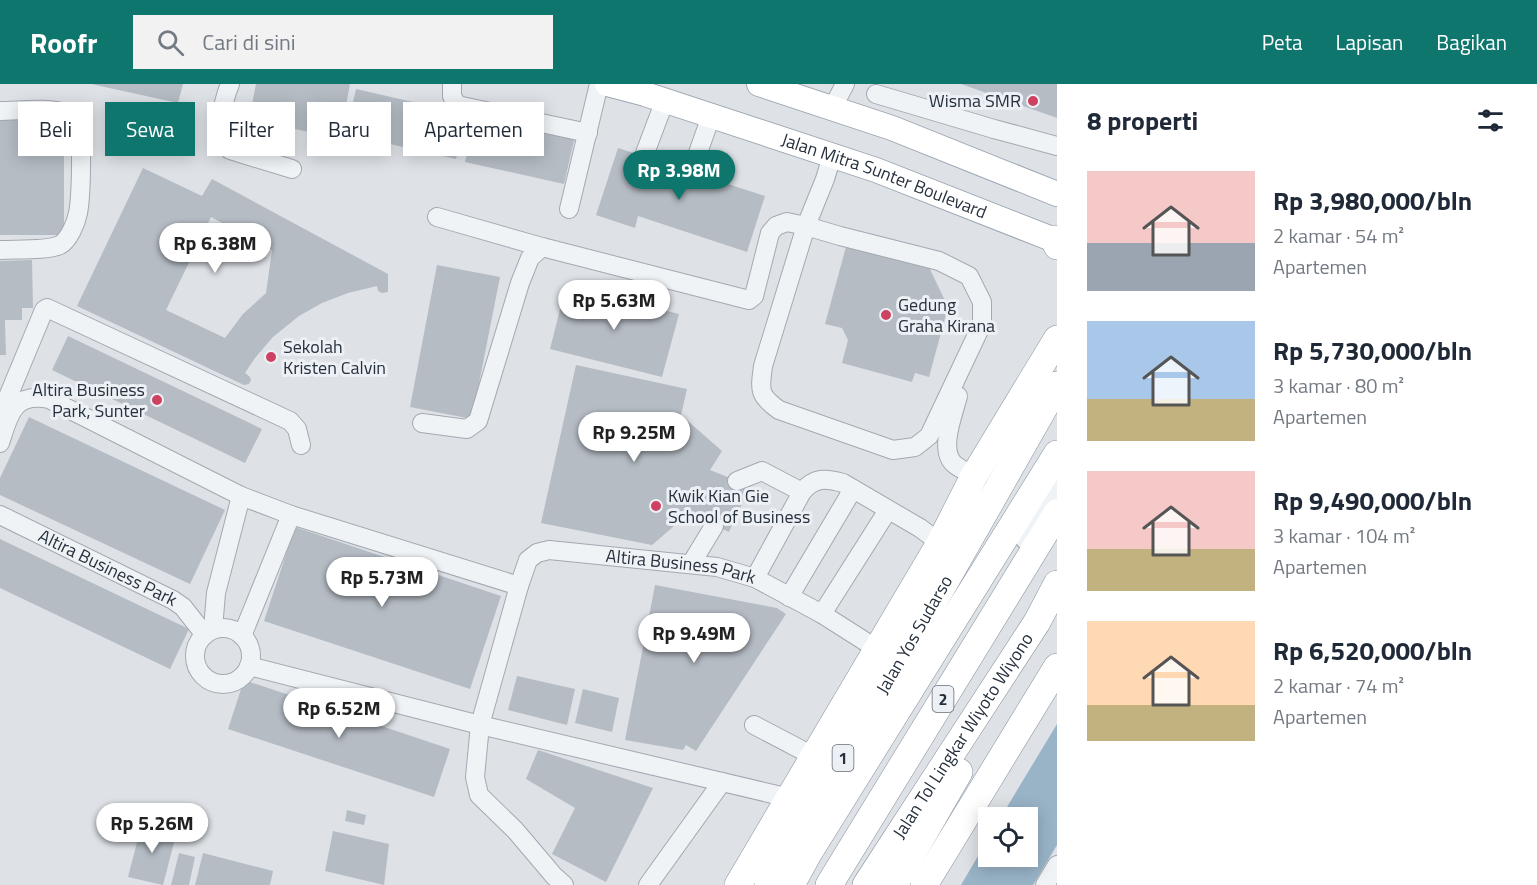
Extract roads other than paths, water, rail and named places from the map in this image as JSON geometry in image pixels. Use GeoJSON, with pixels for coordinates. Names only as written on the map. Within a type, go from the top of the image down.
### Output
{"type":"FeatureCollection","features":[{"type":"Feature","properties":{"kind":"highway"},"geometry":{"type":"LineString","coordinates":[[738,885],[940,543],[974,476],[1057,339]]}},
{"type":"Feature","properties":{"kind":"highway","name":"Jalan Yos Sudarso"},"geometry":{"type":"LineString","coordinates":[[768,885],[911,642],[1057,385]]}},
{"type":"Feature","properties":{"kind":"highway"},"geometry":{"type":"LineString","coordinates":[[791,885],[809,852],[1057,454]]}},
{"type":"Feature","properties":{"kind":"highway","name":"Jalan Tol Lingkar Wiyoto Wiyono"},"geometry":{"type":"LineString","coordinates":[[829,885],[1057,513]]}},
{"type":"Feature","properties":{"kind":"highway","name":"Jalan Tol Lingkar Wiyoto Wiyono"},"geometry":{"type":"LineString","coordinates":[[866,885],[1047,617],[1057,584]]}},
{"type":"Feature","properties":{"kind":"highway"},"geometry":{"type":"LineString","coordinates":[[894,885],[1057,599]]}},
{"type":"Feature","properties":{"kind":"highway"},"geometry":{"type":"LineString","coordinates":[[924,885],[1057,667]]}},
{"type":"Feature","properties":{"kind":"main road","name":"Jalan Mitra Sunter Boulevard"},"geometry":{"type":"LineString","coordinates":[[607,84],[665,100],[876,170],[1056,242]]}},
{"type":"Feature","properties":{"kind":"main road"},"geometry":{"type":"LineString","coordinates":[[759,84],[866,120],[1057,194]]}},
{"type":"Feature","properties":{"kind":"street"},"geometry":{"type":"LineString","coordinates":[[230,84],[222,103],[222,117],[230,150],[292,169]]}},
{"type":"Feature","properties":{"kind":"street"},"geometry":{"type":"LineString","coordinates":[[452,84],[452,96],[457,105],[588,133]]}},
{"type":"Feature","properties":{"kind":"street"},"geometry":{"type":"LineString","coordinates":[[569,209],[599,84]]}},
{"type":"Feature","properties":{"kind":"street"},"geometry":{"type":"LineString","coordinates":[[832,109],[846,84]]}},
{"type":"Feature","properties":{"kind":"street"},"geometry":{"type":"LineString","coordinates":[[866,120],[878,89],[994,129],[1057,146]]}},
{"type":"Feature","properties":{"kind":"street"},"geometry":{"type":"LineString","coordinates":[[645,153],[665,100]]}},
{"type":"Feature","properties":{"kind":"street"},"geometry":{"type":"LineString","coordinates":[[0,111],[54,110],[71,115],[78,126],[80,195],[78,215],[69,236],[61,245],[0,249]]}},
{"type":"Feature","properties":{"kind":"street"},"geometry":{"type":"LineString","coordinates":[[693,167],[711,116]]}},
{"type":"Feature","properties":{"kind":"street"},"geometry":{"type":"LineString","coordinates":[[437,217],[542,247],[749,300],[753,296],[770,233],[776,226],[787,222],[806,226],[939,261],[969,276],[981,302],[982,324],[929,436],[915,447],[893,450],[779,410],[766,400],[761,386],[763,366],[806,226],[832,156]]}},
{"type":"Feature","properties":{"kind":"street"},"geometry":{"type":"LineString","coordinates":[[422,423],[467,429],[478,421],[520,283],[530,258],[542,247]]}},
{"type":"Feature","properties":{"kind":"street"},"geometry":{"type":"LineString","coordinates":[[0,416],[44,310],[47,308],[290,421],[297,429],[301,445]]}},
{"type":"Feature","properties":{"kind":"street"},"geometry":{"type":"LineString","coordinates":[[962,368],[947,445],[948,456],[954,464],[974,476]]}},
{"type":"Feature","properties":{"kind":"street"},"geometry":{"type":"LineString","coordinates":[[0,443],[10,412],[19,403],[38,397],[49,399],[241,496],[291,515],[519,586]]}},
{"type":"Feature","properties":{"kind":"street"},"geometry":{"type":"LineString","coordinates":[[737,481],[762,471],[802,492],[809,483],[831,479],[848,486],[920,528],[940,543]]}},
{"type":"Feature","properties":{"kind":"street"},"geometry":{"type":"LineString","coordinates":[[789,597],[848,486]]}},
{"type":"Feature","properties":{"kind":"street"},"geometry":{"type":"LineString","coordinates":[[815,885],[943,682],[1057,486]]}},
{"type":"Feature","properties":{"kind":"street","name":"Altira Business Park"},"geometry":{"type":"LineString","coordinates":[[564,885],[515,830],[479,795],[475,777],[480,724],[528,560],[537,553],[549,550],[717,567],[755,578],[802,492]]}},
{"type":"Feature","properties":{"kind":"street"},"geometry":{"type":"LineString","coordinates":[[209,632],[231,629],[242,636],[248,644],[249,666],[242,676],[230,682],[218,683],[205,677],[195,659],[198,643],[209,632],[216,592],[241,496]]}},
{"type":"Feature","properties":{"kind":"street"},"geometry":{"type":"LineString","coordinates":[[822,614],[888,510]]}},
{"type":"Feature","properties":{"kind":"street","name":"Altira Business Park"},"geometry":{"type":"LineString","coordinates":[[0,515],[173,600],[209,632]]}},
{"type":"Feature","properties":{"kind":"street"},"geometry":{"type":"LineString","coordinates":[[242,636],[291,515]]}},
{"type":"Feature","properties":{"kind":"street"},"geometry":{"type":"LineString","coordinates":[[691,564],[714,525]]}},
{"type":"Feature","properties":{"kind":"street"},"geometry":{"type":"LineString","coordinates":[[755,578],[822,614],[878,649]]}},
{"type":"Feature","properties":{"kind":"street"},"geometry":{"type":"LineString","coordinates":[[249,666],[790,798]]}},
{"type":"Feature","properties":{"kind":"street"},"geometry":{"type":"LineString","coordinates":[[754,725],[814,757]]}},
{"type":"Feature","properties":{"kind":"street"},"geometry":{"type":"LineString","coordinates":[[648,885],[722,782]]}},
{"type":"Feature","properties":{"kind":"street"},"geometry":{"type":"LineString","coordinates":[[1045,885],[1057,865]]}},
{"type":"Feature","properties":{"kind":"water"},"geometry":{"type":"Polygon","coordinates":[[[1057,724],[1057,845],[1033,885],[961,885],[978,856],[978,867],[1038,867],[1038,807],[1007,807],[1057,724]]]}},
{"type":"Feature","properties":{"kind":"tunnel"},"geometry":{"type":"LineString","coordinates":[[714,526],[737,481]]}},
{"type":"Feature","properties":{"kind":"place","name":"Wisma SMR"},"geometry":{"type":"Point","coordinates":[1033,101]}},
{"type":"Feature","properties":{"kind":"place","name":"Gedung Graha Kirana"},"geometry":{"type":"Point","coordinates":[886,315]}},
{"type":"Feature","properties":{"kind":"place","name":"Sekolah Kristen Calvin"},"geometry":{"type":"Point","coordinates":[271,357]}},
{"type":"Feature","properties":{"kind":"place","name":"Altira Business Park, Sunter"},"geometry":{"type":"Point","coordinates":[157,400]}},
{"type":"Feature","properties":{"kind":"place","name":"Kwik Kian Gie School of Business"},"geometry":{"type":"Point","coordinates":[656,506]}}]}
